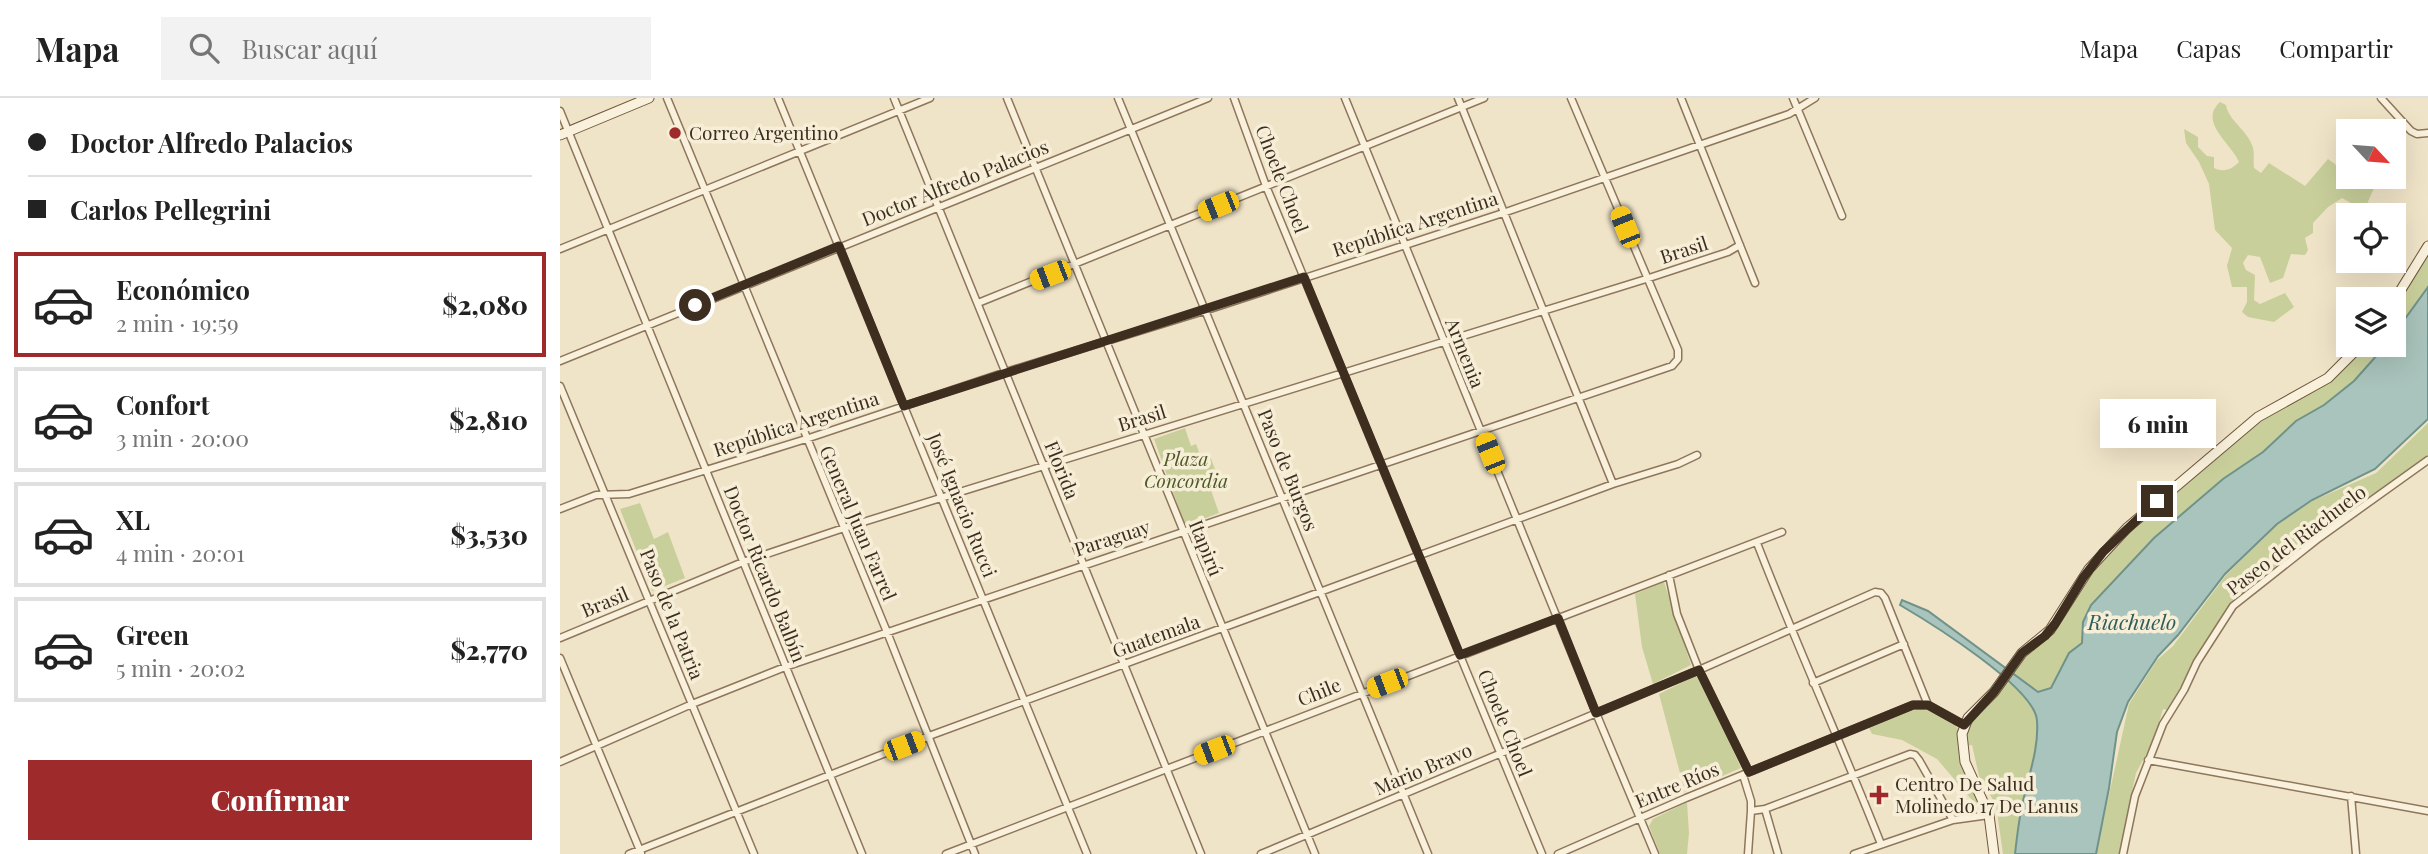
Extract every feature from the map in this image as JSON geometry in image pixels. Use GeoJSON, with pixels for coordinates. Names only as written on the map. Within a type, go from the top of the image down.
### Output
{"type":"FeatureCollection","features":[{"type":"Feature","properties":{"kind":"street"},"geometry":{"type":"LineString","coordinates":[[564,134],[649,98]]}},
{"type":"Feature","properties":{"kind":"street","name":"General Juan Farrel"},"geometry":{"type":"LineString","coordinates":[[667,98],[887,632],[975,854]]}},
{"type":"Feature","properties":{"kind":"street","name":"José Ignacio Rucci"},"geometry":{"type":"LineString","coordinates":[[778,98],[1087,854]]}},
{"type":"Feature","properties":{"kind":"street","name":"Florida"},"geometry":{"type":"LineString","coordinates":[[894,98],[1201,854]]}},
{"type":"Feature","properties":{"kind":"street"},"geometry":{"type":"LineString","coordinates":[[560,249],[930,98]]}},
{"type":"Feature","properties":{"kind":"street","name":"Itapirú"},"geometry":{"type":"LineString","coordinates":[[1007,98],[1315,854]]}},
{"type":"Feature","properties":{"kind":"street","name":"Paso de Burgos"},"geometry":{"type":"LineString","coordinates":[[1118,98],[1428,854]]}},
{"type":"Feature","properties":{"kind":"street","name":"Doctor Alfredo Palacios"},"geometry":{"type":"LineString","coordinates":[[560,361],[1208,98]]}},
{"type":"Feature","properties":{"kind":"street","name":"Choele Choel"},"geometry":{"type":"LineString","coordinates":[[1234,98],[1266,186],[1542,854]]}},
{"type":"Feature","properties":{"kind":"street","name":"Armenia"},"geometry":{"type":"LineString","coordinates":[[1345,98],[1655,854]]}},
{"type":"Feature","properties":{"kind":"street"},"geometry":{"type":"LineString","coordinates":[[1458,98],[1614,484]]}},
{"type":"Feature","properties":{"kind":"street"},"geometry":{"type":"LineString","coordinates":[[978,303],[1484,98]]}},
{"type":"Feature","properties":{"kind":"street"},"geometry":{"type":"LineString","coordinates":[[1571,98],[1646,279]]}},
{"type":"Feature","properties":{"kind":"street"},"geometry":{"type":"LineString","coordinates":[[1681,98],[1755,283]]}},
{"type":"Feature","properties":{"kind":"street"},"geometry":{"type":"LineString","coordinates":[[1793,98],[1842,216]]}},
{"type":"Feature","properties":{"kind":"street","name":"República Argentina"},"geometry":{"type":"LineString","coordinates":[[560,509],[606,493],[629,494],[806,439],[1503,213],[1798,110],[1815,98]]}},
{"type":"Feature","properties":{"kind":"street"},"geometry":{"type":"LineString","coordinates":[[2381,98],[2411,131],[2428,134]]}},
{"type":"Feature","properties":{"kind":"street","name":"Doctor Ricardo Balbín"},"geometry":{"type":"LineString","coordinates":[[560,111],[564,134],[648,325],[862,854]]}},
{"type":"Feature","properties":{"kind":"street","name":"Brasil"},"geometry":{"type":"LineString","coordinates":[[560,638],[743,562],[844,528],[1042,464],[1646,279],[1728,252],[1740,245]]}},
{"type":"Feature","properties":{"kind":"street"},"geometry":{"type":"LineString","coordinates":[[2403,287],[2428,246]]}},
{"type":"Feature","properties":{"kind":"street","name":"Paraguay"},"geometry":{"type":"LineString","coordinates":[[560,762],[785,667],[1672,366],[1678,359],[1678,350],[1646,279]]}},
{"type":"Feature","properties":{"kind":"street"},"geometry":{"type":"LineString","coordinates":[[1994,854],[1989,815],[1965,762],[1962,734],[1964,725],[1998,687],[2016,660],[2050,630],[2097,559],[2139,516],[2258,417],[2328,378],[2349,357]]}},
{"type":"Feature","properties":{"kind":"street","name":"Paso de la Patria"},"geometry":{"type":"LineString","coordinates":[[560,386],[754,854]]}},
{"type":"Feature","properties":{"kind":"street","name":"Guatemala"},"geometry":{"type":"LineString","coordinates":[[629,854],[641,852],[929,736],[1697,455]]}},
{"type":"Feature","properties":{"kind":"street","name":"Paseo del Riachuelo"},"geometry":{"type":"LineString","coordinates":[[2123,854],[2134,796],[2163,724],[2232,606],[2319,538],[2428,460]]}},
{"type":"Feature","properties":{"kind":"street","name":"Chile"},"geometry":{"type":"LineString","coordinates":[[946,854],[1782,532]]}},
{"type":"Feature","properties":{"kind":"street"},"geometry":{"type":"LineString","coordinates":[[1757,543],[1881,844]]}},
{"type":"Feature","properties":{"kind":"street"},"geometry":{"type":"LineString","coordinates":[[1669,575],[1670,591],[1677,614],[1699,670],[1746,773],[1751,800],[1748,854]]}},
{"type":"Feature","properties":{"kind":"street","name":"Mario Bravo"},"geometry":{"type":"LineString","coordinates":[[1261,854],[1791,631],[1875,592],[1881,593],[1885,598],[1904,644]]}},
{"type":"Feature","properties":{"kind":"street"},"geometry":{"type":"LineString","coordinates":[[1813,684],[1904,644],[1928,705],[1964,725]]}},
{"type":"Feature","properties":{"kind":"street"},"geometry":{"type":"LineString","coordinates":[[560,658],[641,852]]}},
{"type":"Feature","properties":{"kind":"street","name":"Entre Ríos"},"geometry":{"type":"LineString","coordinates":[[1558,854],[1913,705],[1928,705]]}},
{"type":"Feature","properties":{"kind":"street"},"geometry":{"type":"LineString","coordinates":[[1751,811],[1765,809],[1910,754],[1919,760],[1953,820]]}},
{"type":"Feature","properties":{"kind":"street"},"geometry":{"type":"LineString","coordinates":[[2148,760],[2428,811]]}},
{"type":"Feature","properties":{"kind":"street"},"geometry":{"type":"LineString","coordinates":[[2351,796],[2356,854]]}},
{"type":"Feature","properties":{"kind":"street"},"geometry":{"type":"LineString","coordinates":[[1765,809],[1778,854]]}},
{"type":"Feature","properties":{"kind":"street"},"geometry":{"type":"LineString","coordinates":[[1854,854],[1953,820],[1989,815]]}},
{"type":"Feature","properties":{"kind":"green space"},"geometry":{"type":"Polygon","coordinates":[[[2220,102],[2226,105],[2230,116],[2249,139],[2254,168],[2261,173],[2269,163],[2305,186],[2328,159],[2336,166],[2336,189],[2374,189],[2367,203],[2351,203],[2342,198],[2328,207],[2313,223],[2313,233],[2305,238],[2308,250],[2305,255],[2291,254],[2283,278],[2270,283],[2260,257],[2248,255],[2243,263],[2246,270],[2255,275],[2254,300],[2260,304],[2285,293],[2294,307],[2274,322],[2248,317],[2242,312],[2247,302],[2247,287],[2232,287],[2227,266],[2232,248],[2215,230],[2209,184],[2186,143],[2184,129],[2198,137],[2198,147],[2207,156],[2214,157],[2214,168],[2228,170],[2239,162],[2214,125],[2214,110],[2220,102]]]}},
{"type":"Feature","properties":{"kind":"green space"},"geometry":{"type":"Polygon","coordinates":[[[2428,252],[2428,287],[2406,317],[2406,287],[2428,252]]]}},
{"type":"Feature","properties":{"kind":"green space"},"geometry":{"type":"Polygon","coordinates":[[[2354,357],[2375,357],[2354,381],[2324,405],[2296,421],[2263,452],[2223,479],[2154,538],[2091,605],[2083,622],[2083,643],[2069,653],[2051,688],[2038,693],[2012,674],[2020,662],[2054,632],[2093,570],[2116,542],[2263,420],[2330,381],[2354,357]]]}},
{"type":"Feature","properties":{"kind":"green space"},"geometry":{"type":"Polygon","coordinates":[[[2428,423],[2428,456],[2388,488],[2345,513],[2305,542],[2232,601],[2167,710],[2163,709],[2154,740],[2136,773],[2119,854],[2096,854],[2129,704],[2157,660],[2173,646],[2226,575],[2277,525],[2312,501],[2376,473],[2428,423]]]}},
{"type":"Feature","properties":{"kind":"green space","name":"Plaza Concordia"},"geometry":{"type":"Polygon","coordinates":[[[1185,428],[1191,446],[1196,444],[1202,459],[1210,456],[1216,472],[1206,476],[1219,513],[1185,526],[1154,439],[1185,428]]]}},
{"type":"Feature","properties":{"kind":"green space"},"geometry":{"type":"Polygon","coordinates":[[[640,503],[654,539],[668,532],[685,578],[652,591],[620,509],[640,503]]]}},
{"type":"Feature","properties":{"kind":"green space"},"geometry":{"type":"Polygon","coordinates":[[[1664,582],[1691,665],[1653,684],[1642,647],[1635,594],[1664,582]]]}},
{"type":"Feature","properties":{"kind":"green space"},"geometry":{"type":"Polygon","coordinates":[[[1699,674],[1741,768],[1685,792],[1659,694],[1699,674]]]}},
{"type":"Feature","properties":{"kind":"green space"},"geometry":{"type":"Polygon","coordinates":[[[2007,681],[2025,697],[2038,717],[2037,742],[2023,802],[2015,854],[2003,854],[1996,805],[1979,776],[1972,745],[1967,746],[1967,736],[1974,718],[2007,681]]]}},
{"type":"Feature","properties":{"kind":"green space"},"geometry":{"type":"Polygon","coordinates":[[[1921,707],[1954,724],[1959,730],[1985,812],[1983,813],[1937,759],[1902,740],[1872,734],[1869,728],[1921,707]]]}},
{"type":"Feature","properties":{"kind":"green space"},"geometry":{"type":"Polygon","coordinates":[[[1687,802],[1687,854],[1660,854],[1649,826],[1653,819],[1687,802]]]}},
{"type":"Feature","properties":{"kind":"water","name":"Riachuelo"},"geometry":{"type":"Polygon","coordinates":[[[2428,287],[2428,419],[2375,469],[2312,500],[2277,524],[2225,574],[2178,635],[2158,656],[2128,702],[2117,732],[2096,854],[2015,854],[2020,814],[2036,741],[2037,721],[2032,707],[2001,674],[1956,640],[1900,605],[1902,600],[1928,611],[2038,692],[2051,688],[2069,653],[2082,643],[2083,622],[2091,605],[2154,538],[2223,479],[2263,452],[2296,421],[2324,405],[2354,381],[2375,357],[2406,357],[2406,317],[2428,287]]]}},
{"type":"Feature","properties":{"kind":"place","name":"Correo Argentino"},"geometry":{"type":"Point","coordinates":[675,133]}},
{"type":"Feature","properties":{"kind":"place","name":"Centro De Salud Molinedo 17 De Lanus"},"geometry":{"type":"Point","coordinates":[1879,795]}},
{"type":"Feature","properties":{"kind":"route"},"geometry":{"type":"LineString","coordinates":[[695,305],[839,246],[904,406],[1304,277],[1460,655],[1558,618],[1596,713],[1699,670],[1749,772],[1913,705],[1928,705],[1964,725],[1994,692],[2022,653],[2045,636],[2055,624],[2083,578],[2103,552],[2157,501]]}}]}
